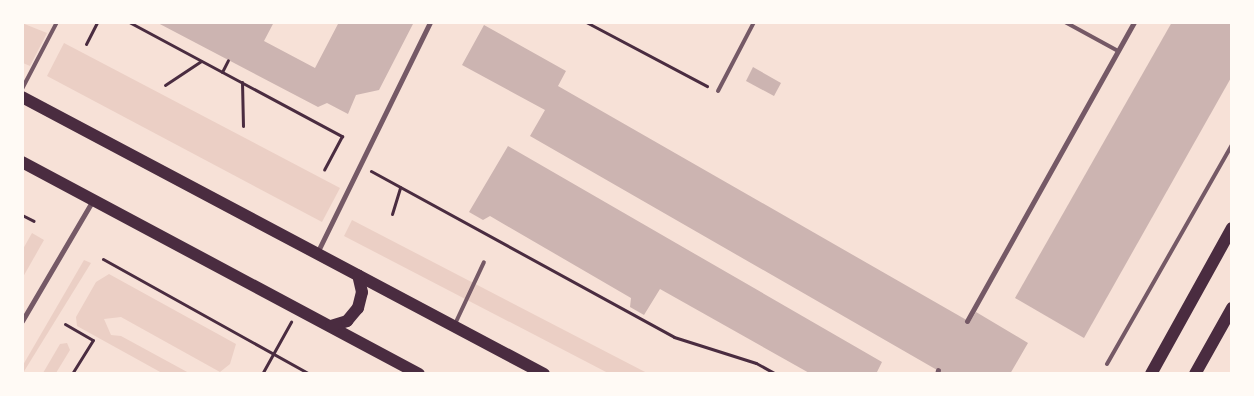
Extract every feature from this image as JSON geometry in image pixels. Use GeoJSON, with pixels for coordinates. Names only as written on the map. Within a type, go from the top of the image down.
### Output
{"type":"FeatureCollection","features":[{"type":"Feature","properties":{"kind":"main road"},"geometry":{"type":"LineString","coordinates":[[22,97],[544,374]]}},
{"type":"Feature","properties":{"kind":"main road"},"geometry":{"type":"LineString","coordinates":[[22,162],[419,374]]}},
{"type":"Feature","properties":{"kind":"main road"},"geometry":{"type":"LineString","coordinates":[[1151,374],[1232,228]]}},
{"type":"Feature","properties":{"kind":"main road"},"geometry":{"type":"LineString","coordinates":[[331,326],[347,321],[358,308],[362,292],[358,275]]}},
{"type":"Feature","properties":{"kind":"main road"},"geometry":{"type":"LineString","coordinates":[[1195,374],[1232,308]]}},
{"type":"Feature","properties":{"kind":"street"},"geometry":{"type":"LineString","coordinates":[[317,253],[430,22]]}},
{"type":"Feature","properties":{"kind":"street"},"geometry":{"type":"LineString","coordinates":[[967,320],[1134,22]]}},
{"type":"Feature","properties":{"kind":"street"},"geometry":{"type":"LineString","coordinates":[[22,321],[94,200]]}},
{"type":"Feature","properties":{"kind":"lane"},"geometry":{"type":"LineString","coordinates":[[22,89],[57,22]]}},
{"type":"Feature","properties":{"kind":"lane"},"geometry":{"type":"LineString","coordinates":[[718,91],[754,22]]}},
{"type":"Feature","properties":{"kind":"lane"},"geometry":{"type":"LineString","coordinates":[[1064,22],[1118,51]]}},
{"type":"Feature","properties":{"kind":"lane"},"geometry":{"type":"LineString","coordinates":[[1107,364],[1232,144]]}},
{"type":"Feature","properties":{"kind":"lane"},"geometry":{"type":"LineString","coordinates":[[454,326],[484,262]]}},
{"type":"Feature","properties":{"kind":"path"},"geometry":{"type":"LineString","coordinates":[[86,44],[97,22]]}},
{"type":"Feature","properties":{"kind":"path"},"geometry":{"type":"LineString","coordinates":[[129,22],[342,136],[324,170]]}},
{"type":"Feature","properties":{"kind":"path"},"geometry":{"type":"LineString","coordinates":[[586,22],[718,91]]}},
{"type":"Feature","properties":{"kind":"path"},"geometry":{"type":"LineString","coordinates":[[222,72],[228,60]]}},
{"type":"Feature","properties":{"kind":"path"},"geometry":{"type":"LineString","coordinates":[[165,85],[201,61]]}},
{"type":"Feature","properties":{"kind":"path"},"geometry":{"type":"LineString","coordinates":[[242,82],[243,126]]}},
{"type":"Feature","properties":{"kind":"path"},"geometry":{"type":"LineString","coordinates":[[361,165],[674,337],[756,363],[776,374]]}},
{"type":"Feature","properties":{"kind":"path"},"geometry":{"type":"LineString","coordinates":[[392,214],[400,187]]}},
{"type":"Feature","properties":{"kind":"path"},"geometry":{"type":"LineString","coordinates":[[22,215],[34,221]]}},
{"type":"Feature","properties":{"kind":"path"},"geometry":{"type":"LineString","coordinates":[[103,258],[310,374]]}},
{"type":"Feature","properties":{"kind":"path"},"geometry":{"type":"LineString","coordinates":[[262,374],[298,309]]}},
{"type":"Feature","properties":{"kind":"path"},"geometry":{"type":"LineString","coordinates":[[65,324],[93,340],[72,374]]}},
{"type":"Feature","properties":{"kind":"shaded area"},"geometry":{"type":"Polygon","coordinates":[[[22,23],[47,33],[30,66],[23,63],[22,23]]]}},
{"type":"Feature","properties":{"kind":"shaded area"},"geometry":{"type":"Polygon","coordinates":[[[64,43],[340,188],[322,222],[47,76],[64,43]]]}},
{"type":"Feature","properties":{"kind":"shaded area"},"geometry":{"type":"Polygon","coordinates":[[[352,220],[647,373],[608,373],[344,236],[352,220]]]}},
{"type":"Feature","properties":{"kind":"shaded area"},"geometry":{"type":"Polygon","coordinates":[[[32,233],[44,240],[23,277],[23,249],[32,233]]]}},
{"type":"Feature","properties":{"kind":"shaded area"},"geometry":{"type":"Polygon","coordinates":[[[84,260],[91,263],[23,373],[23,365],[84,260]]]}},
{"type":"Feature","properties":{"kind":"shaded area"},"geometry":{"type":"Polygon","coordinates":[[[109,274],[236,344],[230,364],[220,372],[121,317],[104,319],[111,335],[121,336],[189,373],[162,373],[77,326],[76,317],[96,282],[109,274]]]}},
{"type":"Feature","properties":{"kind":"shaded area"},"geometry":{"type":"Polygon","coordinates":[[[67,343],[70,350],[56,373],[43,373],[60,344],[67,343]]]}},
{"type":"Feature","properties":{"kind":"building"},"geometry":{"type":"Polygon","coordinates":[[[156,22],[274,22],[264,41],[315,68],[339,22],[414,22],[379,90],[356,95],[348,114],[327,103],[318,107],[156,22]]]}},
{"type":"Feature","properties":{"kind":"building"},"geometry":{"type":"Polygon","coordinates":[[[1172,22],[1232,22],[1232,76],[1084,338],[1015,298],[1172,22]]]}},
{"type":"Feature","properties":{"kind":"building"},"geometry":{"type":"Polygon","coordinates":[[[484,25],[566,71],[558,86],[970,322],[976,312],[1028,343],[1010,374],[944,374],[530,136],[545,110],[462,65],[484,25]]]}},
{"type":"Feature","properties":{"kind":"building"},"geometry":{"type":"Polygon","coordinates":[[[753,67],[781,83],[774,96],[746,81],[753,67]]]}},
{"type":"Feature","properties":{"kind":"building"},"geometry":{"type":"Polygon","coordinates":[[[508,146],[882,362],[876,374],[811,374],[660,289],[644,315],[630,307],[631,298],[490,216],[483,220],[469,212],[508,146]]]}}]}
